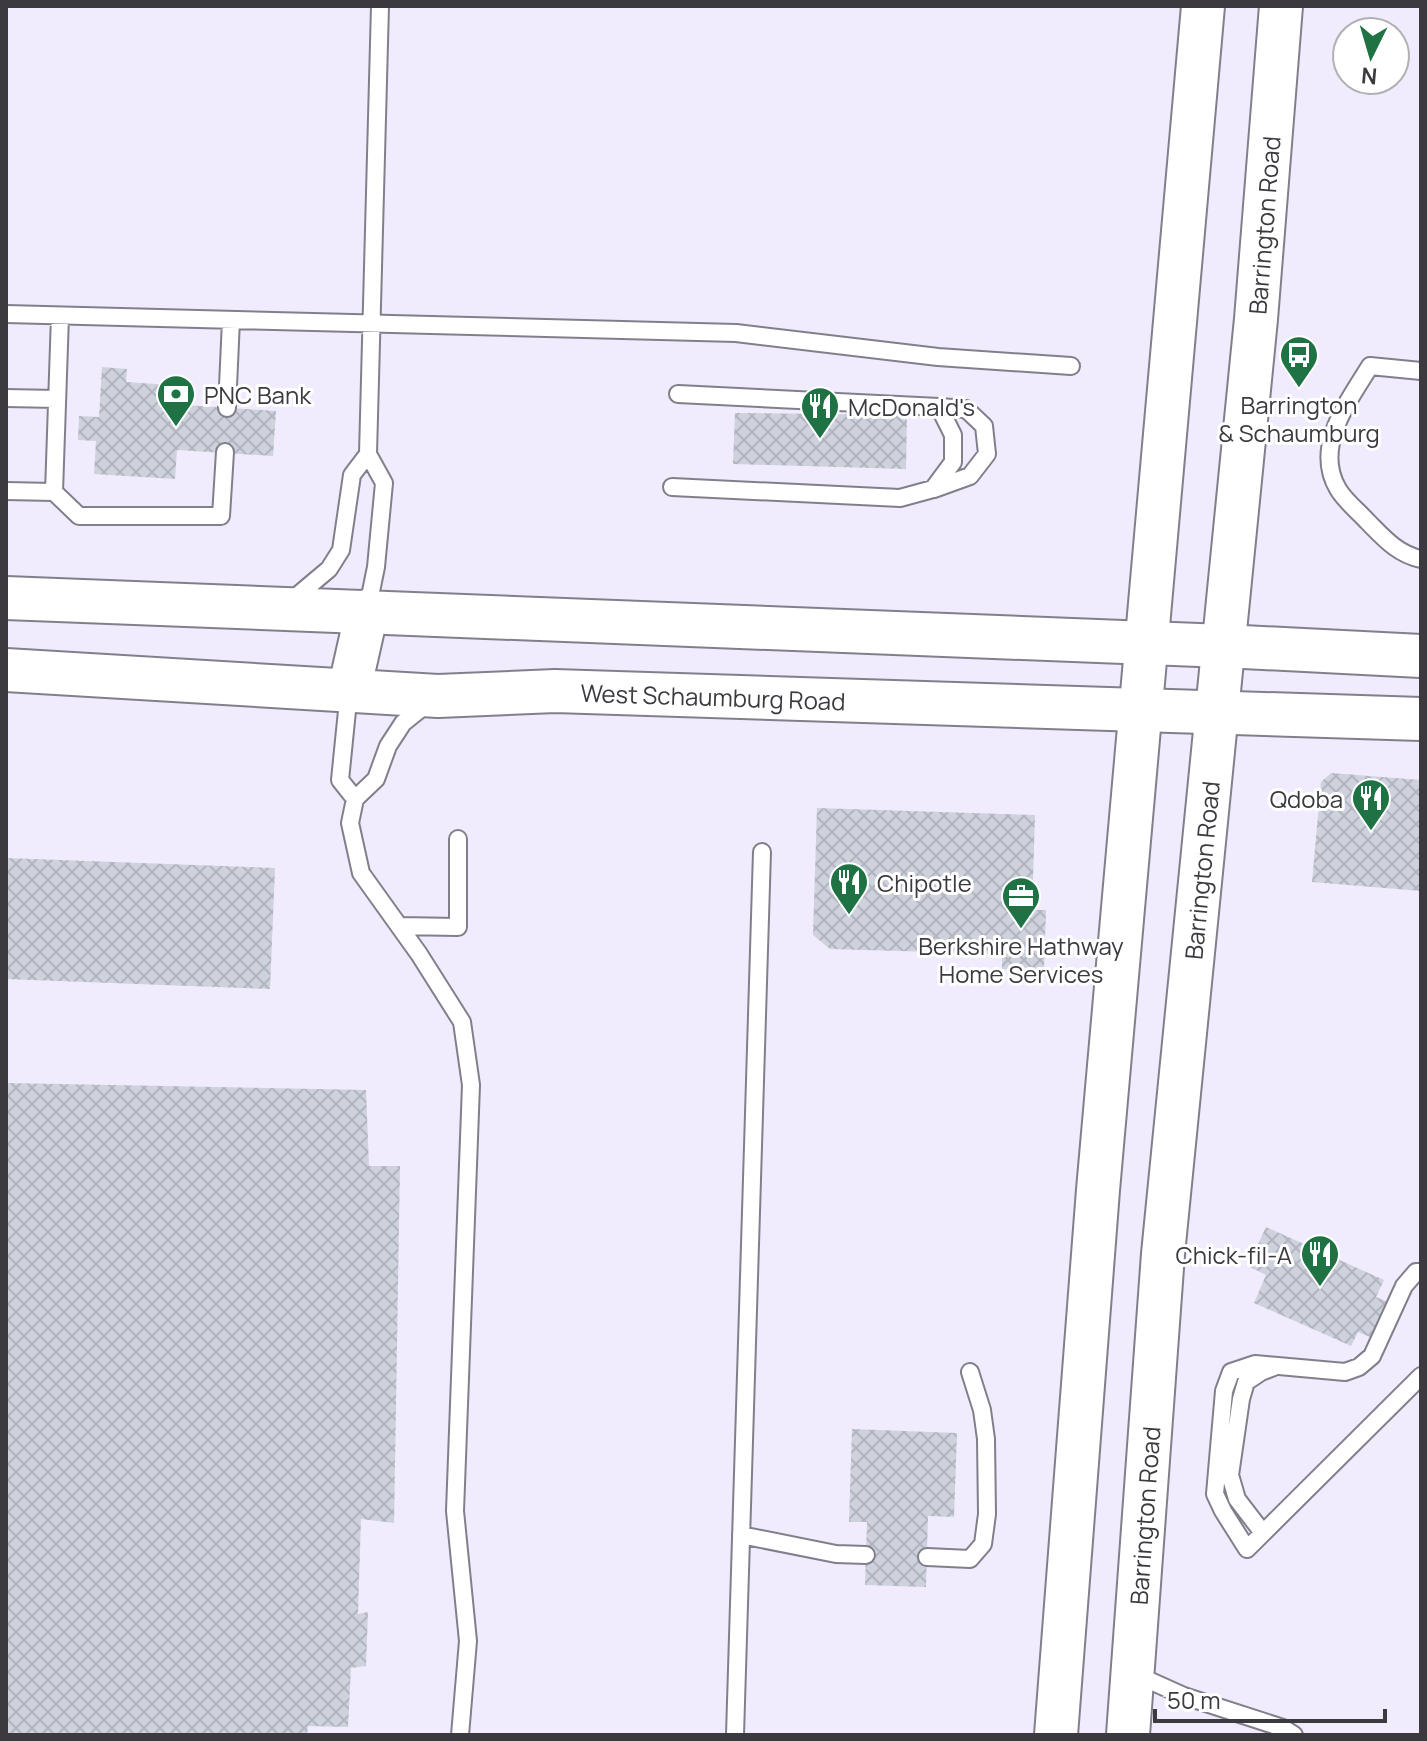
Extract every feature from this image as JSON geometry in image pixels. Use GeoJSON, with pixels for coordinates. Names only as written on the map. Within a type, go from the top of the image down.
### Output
{"type":"FeatureCollection","features":[{"type":"Feature","properties":{"kind":"main road"},"geometry":{"type":"LineString","coordinates":[[1058,1735],[1098,1190],[1203,6]]}},
{"type":"Feature","properties":{"kind":"main road","name":"Barrington Road"},"geometry":{"type":"LineString","coordinates":[[1128,1735],[1163,1254],[1254,334],[1281,6]]}},
{"type":"Feature","properties":{"kind":"main road"},"geometry":{"type":"LineString","coordinates":[[6,598],[1421,656]]}},
{"type":"Feature","properties":{"kind":"main road"},"geometry":{"type":"LineString","coordinates":[[349,691],[367,611]]}},
{"type":"Feature","properties":{"kind":"main road","name":"West Schaumburg Road"},"geometry":{"type":"LineString","coordinates":[[6,670],[438,696],[555,691],[1421,719]]}},
{"type":"Feature","properties":{"kind":"lane"},"geometry":{"type":"LineString","coordinates":[[367,611],[376,567],[384,483],[368,454],[380,6]]}},
{"type":"Feature","properties":{"kind":"lane"},"geometry":{"type":"LineString","coordinates":[[6,314],[736,333],[938,357],[1071,366]]}},
{"type":"Feature","properties":{"kind":"lane"},"geometry":{"type":"LineString","coordinates":[[54,492],[60,316]]}},
{"type":"Feature","properties":{"kind":"lane"},"geometry":{"type":"LineString","coordinates":[[227,408],[231,320]]}},
{"type":"Feature","properties":{"kind":"lane"},"geometry":{"type":"LineString","coordinates":[[1421,371],[1370,366],[1343,411],[1327,450],[1329,471],[1339,492],[1393,547],[1421,559]]}},
{"type":"Feature","properties":{"kind":"lane"},"geometry":{"type":"LineString","coordinates":[[672,487],[900,498],[970,476],[987,454],[984,426],[966,409],[678,394]]}},
{"type":"Feature","properties":{"kind":"lane"},"geometry":{"type":"LineString","coordinates":[[6,398],[57,399]]}},
{"type":"Feature","properties":{"kind":"lane"},"geometry":{"type":"LineString","coordinates":[[933,489],[953,462],[953,435],[939,407]]}},
{"type":"Feature","properties":{"kind":"lane"},"geometry":{"type":"LineString","coordinates":[[6,491],[54,492],[79,516],[221,516],[225,452]]}},
{"type":"Feature","properties":{"kind":"lane"},"geometry":{"type":"LineString","coordinates":[[284,607],[329,569],[341,550],[352,475],[368,454]]}},
{"type":"Feature","properties":{"kind":"lane"},"geometry":{"type":"LineString","coordinates":[[349,691],[340,780],[355,799]]}},
{"type":"Feature","properties":{"kind":"lane"},"geometry":{"type":"LineString","coordinates":[[438,696],[403,723],[388,746],[376,779],[355,799],[350,823],[361,873],[462,1022],[471,1085],[455,1511],[468,1641],[460,1735]]}},
{"type":"Feature","properties":{"kind":"lane"},"geometry":{"type":"LineString","coordinates":[[399,926],[458,927],[458,839]]}},
{"type":"Feature","properties":{"kind":"lane"},"geometry":{"type":"LineString","coordinates":[[735,1735],[762,852]]}},
{"type":"Feature","properties":{"kind":"lane"},"geometry":{"type":"LineString","coordinates":[[1421,1272],[1416,1272],[1404,1286],[1372,1356],[1359,1367],[1345,1372],[1255,1364],[1231,1372],[1224,1391],[1215,1494],[1247,1549],[1421,1376]]}},
{"type":"Feature","properties":{"kind":"lane"},"geometry":{"type":"LineString","coordinates":[[1263,1533],[1237,1499],[1230,1475],[1246,1382],[1277,1366]]}},
{"type":"Feature","properties":{"kind":"lane"},"geometry":{"type":"LineString","coordinates":[[927,1557],[970,1559],[983,1544],[987,1514],[986,1439],[982,1410],[970,1372]]}},
{"type":"Feature","properties":{"kind":"lane"},"geometry":{"type":"LineString","coordinates":[[741,1535],[836,1554],[866,1555]]}},
{"type":"Feature","properties":{"kind":"lane"},"geometry":{"type":"LineString","coordinates":[[1134,1673],[1184,1696],[1283,1728],[1294,1735]]}},
{"type":"Feature","properties":{"kind":"shaded area"},"geometry":{"type":"Polygon","coordinates":[[[6,6],[1421,6],[1421,1735],[6,1735],[6,6]]]}},
{"type":"Feature","properties":{"kind":"building","name":"PNC Bank"},"geometry":{"type":"Polygon","coordinates":[[[102,367],[127,369],[126,382],[185,386],[184,405],[276,411],[273,456],[177,450],[175,479],[94,474],[96,441],[78,440],[79,416],[99,417],[102,367]]]}},
{"type":"Feature","properties":{"kind":"building","name":"McDonald's"},"geometry":{"type":"Polygon","coordinates":[[[735,413],[907,415],[906,469],[733,464],[735,413]]]}},
{"type":"Feature","properties":{"kind":"building"},"geometry":{"type":"Polygon","coordinates":[[[1331,773],[1421,780],[1421,891],[1312,882],[1321,782],[1331,773]]]}},
{"type":"Feature","properties":{"kind":"building"},"geometry":{"type":"Polygon","coordinates":[[[817,808],[1035,815],[1032,910],[1046,910],[1044,971],[1002,969],[1002,954],[830,949],[813,935],[817,808]]]}},
{"type":"Feature","properties":{"kind":"building"},"geometry":{"type":"Polygon","coordinates":[[[6,858],[275,868],[270,989],[6,979],[6,858]]]}},
{"type":"Feature","properties":{"kind":"building"},"geometry":{"type":"Polygon","coordinates":[[[6,1083],[366,1090],[369,1166],[400,1166],[394,1523],[361,1519],[358,1614],[368,1612],[366,1666],[351,1668],[348,1727],[308,1726],[307,1735],[6,1735],[6,1083]]]}},
{"type":"Feature","properties":{"kind":"building","name":"Chick-fil-A"},"geometry":{"type":"Polygon","coordinates":[[[1266,1227],[1384,1280],[1376,1297],[1386,1301],[1370,1337],[1358,1332],[1351,1346],[1254,1303],[1266,1275],[1248,1266],[1266,1227]]]}},
{"type":"Feature","properties":{"kind":"building"},"geometry":{"type":"Polygon","coordinates":[[[852,1429],[957,1433],[954,1517],[928,1516],[926,1587],[865,1585],[867,1522],[849,1522],[852,1429]]]}},
{"type":"Feature","properties":{"kind":"place","name":"Barrington & Schaumburg"},"geometry":{"type":"Point","coordinates":[1299,389]}},
{"type":"Feature","properties":{"kind":"place","name":"PNC Bank"},"geometry":{"type":"Point","coordinates":[176,428]}},
{"type":"Feature","properties":{"kind":"place","name":"McDonald's"},"geometry":{"type":"Point","coordinates":[820,440]}},
{"type":"Feature","properties":{"kind":"place","name":"Qdoba"},"geometry":{"type":"Point","coordinates":[1371,832]}},
{"type":"Feature","properties":{"kind":"place","name":"Chipotle"},"geometry":{"type":"Point","coordinates":[849,916]}},
{"type":"Feature","properties":{"kind":"place","name":"Berkshire Hathway Home Services"},"geometry":{"type":"Point","coordinates":[1021,930]}},
{"type":"Feature","properties":{"kind":"place","name":"Chick-fil-A"},"geometry":{"type":"Point","coordinates":[1320,1288]}}]}
